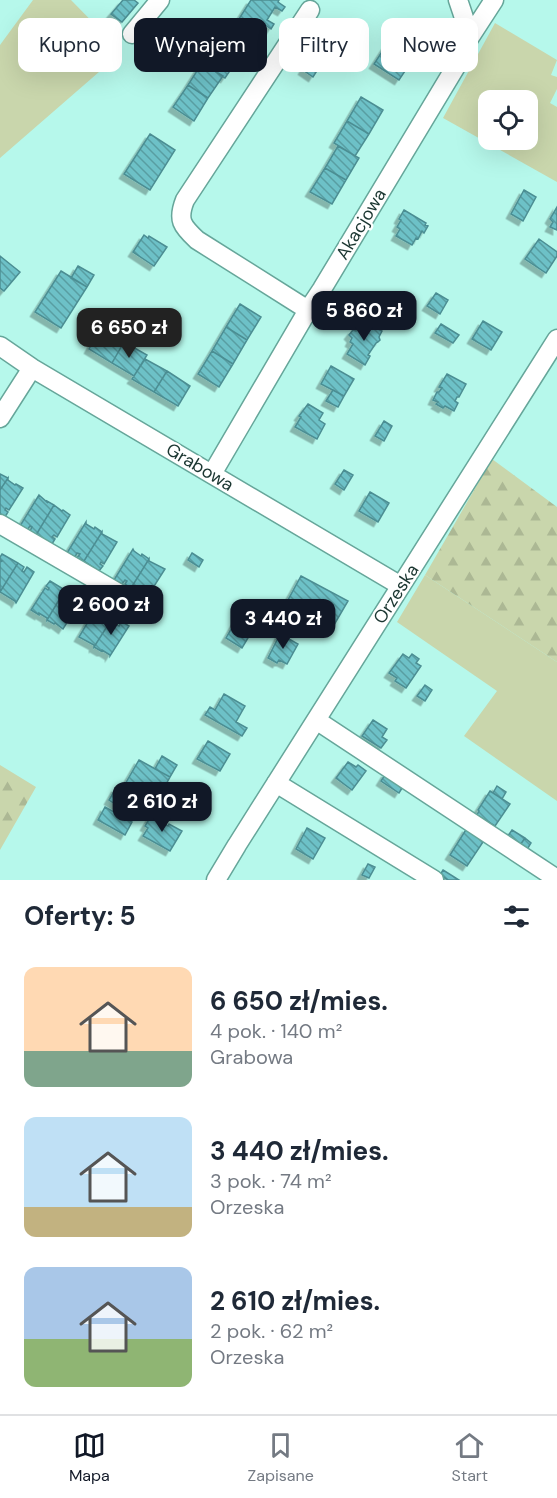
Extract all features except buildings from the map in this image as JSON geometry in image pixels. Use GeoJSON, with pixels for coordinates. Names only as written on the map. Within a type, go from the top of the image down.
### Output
{"type":"FeatureCollection","features":[{"type":"Feature","properties":{"kind":"street"},"geometry":{"type":"LineString","coordinates":[[132,34],[160,0]]}},
{"type":"Feature","properties":{"kind":"street"},"geometry":{"type":"LineString","coordinates":[[458,0],[464,18]]}},
{"type":"Feature","properties":{"kind":"street","name":"Akacjowa"},"geometry":{"type":"LineString","coordinates":[[478,25],[494,0]]}},
{"type":"Feature","properties":{"kind":"street"},"geometry":{"type":"LineString","coordinates":[[308,310],[197,240],[183,227],[180,213],[185,200],[310,10]]}},
{"type":"Feature","properties":{"kind":"street","name":"Akacjowa"},"geometry":{"type":"LineString","coordinates":[[212,474],[308,310],[453,72]]}},
{"type":"Feature","properties":{"kind":"street","name":"Orzeska"},"geometry":{"type":"LineString","coordinates":[[216,880],[557,339]]}},
{"type":"Feature","properties":{"kind":"street","name":"Grabowa"},"geometry":{"type":"LineString","coordinates":[[0,346],[32,368],[400,586]]}},
{"type":"Feature","properties":{"kind":"street"},"geometry":{"type":"LineString","coordinates":[[0,418],[32,368]]}},
{"type":"Feature","properties":{"kind":"street"},"geometry":{"type":"LineString","coordinates":[[0,524],[139,605]]}},
{"type":"Feature","properties":{"kind":"street"},"geometry":{"type":"LineString","coordinates":[[316,720],[557,879]]}},
{"type":"Feature","properties":{"kind":"street"},"geometry":{"type":"LineString","coordinates":[[276,783],[434,880]]}},
{"type":"Feature","properties":{"kind":"green space"},"geometry":{"type":"Polygon","coordinates":[[[33,0],[71,0],[89,18],[20,18],[33,0]]]}},
{"type":"Feature","properties":{"kind":"green space"},"geometry":{"type":"Polygon","coordinates":[[[18,20],[18,72],[99,72],[0,158],[0,45],[18,20]]]}},
{"type":"Feature","properties":{"kind":"green space"},"geometry":{"type":"Polygon","coordinates":[[[495,23],[557,60],[551,75],[557,77],[557,89],[550,103],[557,107],[557,182],[500,150],[538,150],[538,90],[478,90],[478,138],[443,118],[468,72],[478,72],[478,54],[495,23]]]}},
{"type":"Feature","properties":{"kind":"green space"},"geometry":{"type":"Polygon","coordinates":[[[492,459],[557,507],[557,662],[425,575],[492,459]]]}},
{"type":"Feature","properties":{"kind":"green space"},"geometry":{"type":"Polygon","coordinates":[[[425,575],[557,662],[557,801],[464,736],[497,691],[397,622],[425,575]]]}},
{"type":"Feature","properties":{"kind":"green space"},"geometry":{"type":"Polygon","coordinates":[[[0,765],[36,787],[0,850],[0,765]]]}}]}
